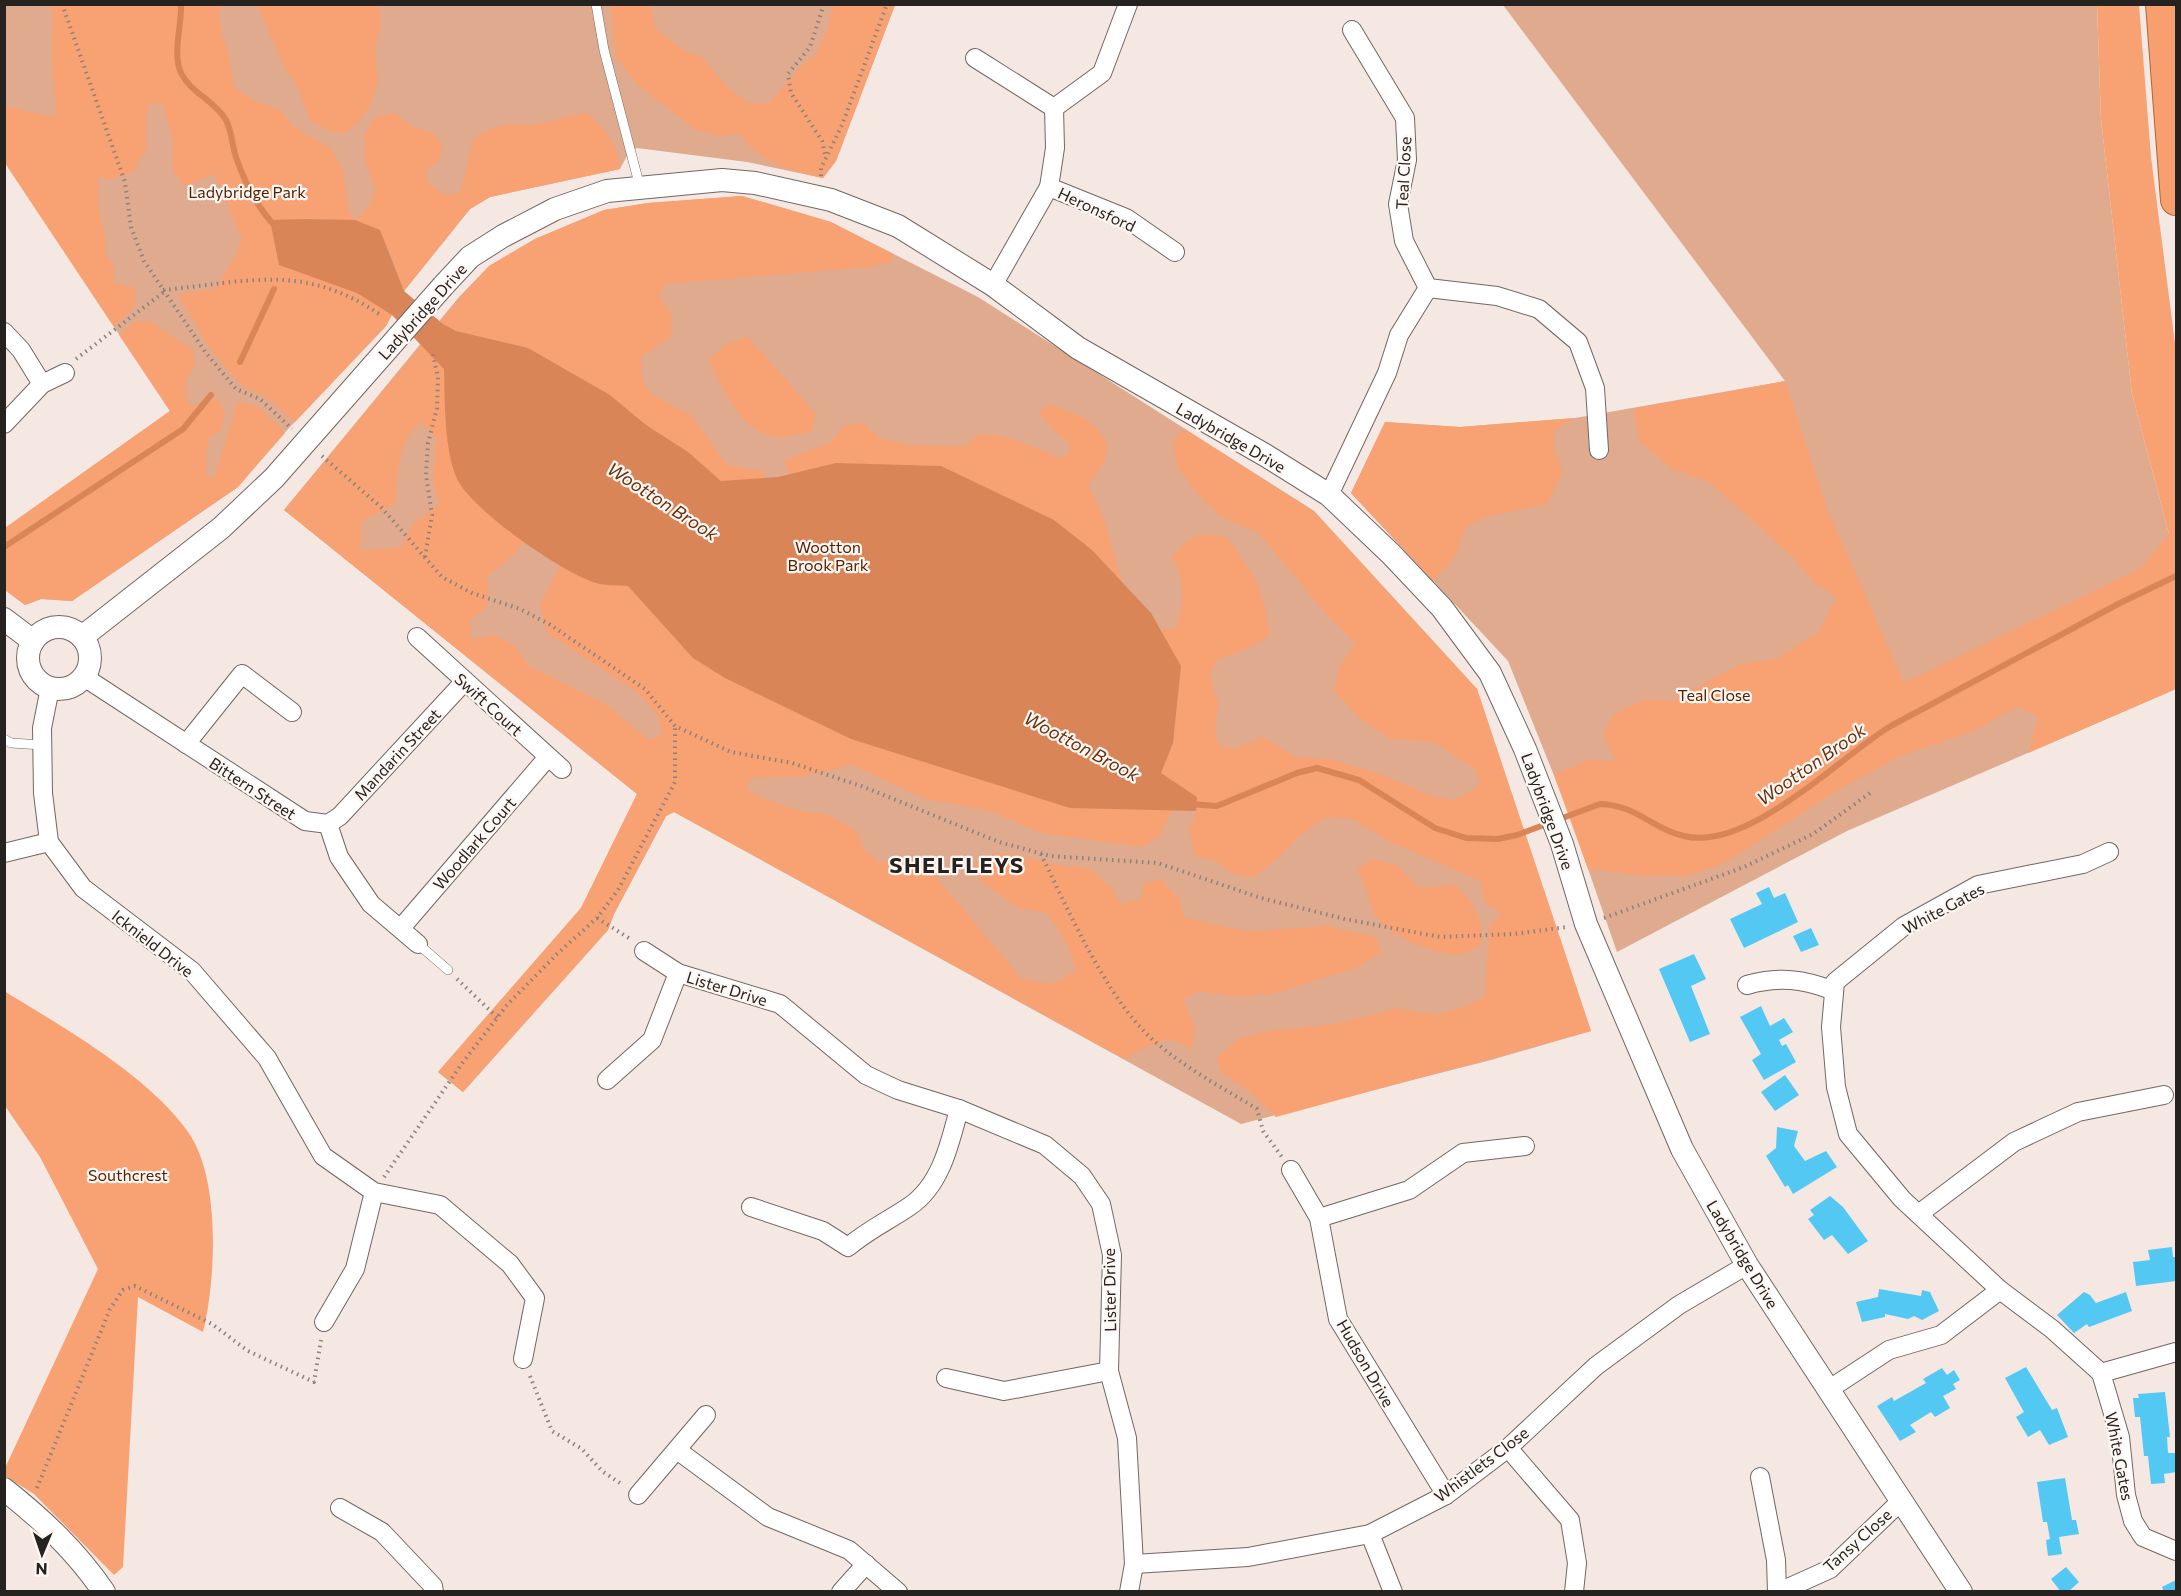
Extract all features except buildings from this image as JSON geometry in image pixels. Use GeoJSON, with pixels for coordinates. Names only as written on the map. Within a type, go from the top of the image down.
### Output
{"type":"FeatureCollection","features":[{"type":"Feature","properties":{"kind":"highway"},"geometry":{"type":"LineString","coordinates":[[2161,4],[2176,200]]}},
{"type":"Feature","properties":{"kind":"street"},"geometry":{"type":"LineString","coordinates":[[975,58],[1054,108],[1102,73],[1128,4]]}},
{"type":"Feature","properties":{"kind":"street","name":"Teal Close"},"geometry":{"type":"LineString","coordinates":[[1352,30],[1405,118],[1407,160],[1398,204],[1404,241],[1428,288]]}},
{"type":"Feature","properties":{"kind":"street","name":"Heronsford"},"geometry":{"type":"LineString","coordinates":[[993,285],[1049,187],[1055,148],[1054,108]]}},
{"type":"Feature","properties":{"kind":"street","name":"Ladybridge Drive"},"geometry":{"type":"LineString","coordinates":[[82,637],[220,528],[307,442],[470,257],[503,236],[555,209],[607,191],[722,180],[755,183],[819,198],[898,226],[993,285],[1078,348],[1265,455],[1329,495],[1391,554],[1442,608],[1490,673],[1526,749],[1562,844],[1586,924],[1682,1149],[1747,1265],[1961,1592]]}},
{"type":"Feature","properties":{"kind":"street","name":"Heronsford"},"geometry":{"type":"LineString","coordinates":[[1049,187],[1126,218],[1175,252]]}},
{"type":"Feature","properties":{"kind":"street"},"geometry":{"type":"LineString","coordinates":[[1329,495],[1387,373],[1399,335],[1428,288],[1497,296],[1539,309],[1578,342],[1595,388],[1599,450]]}},
{"type":"Feature","properties":{"kind":"street"},"geometry":{"type":"LineString","coordinates":[[4,332],[21,350],[42,384]]}},
{"type":"Feature","properties":{"kind":"street"},"geometry":{"type":"LineString","coordinates":[[4,424],[42,384],[65,373]]}},
{"type":"Feature","properties":{"kind":"street"},"geometry":{"type":"LineString","coordinates":[[4,619],[33,640]]}},
{"type":"Feature","properties":{"kind":"street"},"geometry":{"type":"LineString","coordinates":[[51,629],[73,631],[82,637],[89,659],[84,677],[76,685],[64,688],[50,688],[34,677],[29,667],[28,654],[33,640],[39,634],[51,629]]}},
{"type":"Feature","properties":{"kind":"street","name":"Swift Court"},"geometry":{"type":"LineString","coordinates":[[417,637],[562,769]]}},
{"type":"Feature","properties":{"kind":"street"},"geometry":{"type":"LineString","coordinates":[[186,744],[242,674],[292,712]]}},
{"type":"Feature","properties":{"kind":"street","name":"Bittern Street"},"geometry":{"type":"LineString","coordinates":[[84,677],[305,821],[328,824]]}},
{"type":"Feature","properties":{"kind":"street","name":"Mandarin Street"},"geometry":{"type":"LineString","coordinates":[[328,824],[340,816],[464,682]]}},
{"type":"Feature","properties":{"kind":"street","name":"Icknield Drive"},"geometry":{"type":"LineString","coordinates":[[50,688],[45,706],[42,745],[43,793],[49,842],[83,888],[192,971],[267,1058],[322,1156],[374,1192],[440,1206],[510,1264],[535,1298],[523,1359]]}},
{"type":"Feature","properties":{"kind":"street","name":"Woodlark Court"},"geometry":{"type":"LineString","coordinates":[[401,928],[548,757]]}},
{"type":"Feature","properties":{"kind":"street"},"geometry":{"type":"LineString","coordinates":[[328,824],[339,856],[371,904],[418,944]]}},
{"type":"Feature","properties":{"kind":"street"},"geometry":{"type":"LineString","coordinates":[[4,853],[49,842]]}},
{"type":"Feature","properties":{"kind":"street","name":"White Gates"},"geometry":{"type":"LineString","coordinates":[[1834,991],[1835,982],[1904,926],[1978,885],[2083,864],[2109,852]]}},
{"type":"Feature","properties":{"kind":"street","name":"Lister Drive"},"geometry":{"type":"LineString","coordinates":[[644,951],[678,974],[780,1004],[866,1075],[898,1090],[959,1109],[1045,1145],[1082,1176],[1101,1204],[1112,1255],[1109,1371],[1127,1438],[1134,1564],[1129,1592]]}},
{"type":"Feature","properties":{"kind":"street","name":"Lister Drive"},"geometry":{"type":"LineString","coordinates":[[607,1080],[652,1040],[678,974]]}},
{"type":"Feature","properties":{"kind":"street"},"geometry":{"type":"LineString","coordinates":[[1747,985],[1767,979],[1805,980],[1834,991],[1831,1027],[1836,1088],[1848,1134],[1883,1179],[1902,1199],[2000,1290],[2052,1329],[2101,1373],[2176,1352]]}},
{"type":"Feature","properties":{"kind":"street"},"geometry":{"type":"LineString","coordinates":[[1920,1214],[2014,1142],[2078,1112],[2164,1095]]}},
{"type":"Feature","properties":{"kind":"street"},"geometry":{"type":"LineString","coordinates":[[751,1207],[823,1231],[848,1248],[871,1228],[912,1205],[934,1181],[959,1109]]}},
{"type":"Feature","properties":{"kind":"street"},"geometry":{"type":"LineString","coordinates":[[1319,1218],[1409,1190],[1463,1153],[1525,1146]]}},
{"type":"Feature","properties":{"kind":"street","name":"Hudson Drive"},"geometry":{"type":"LineString","coordinates":[[1291,1170],[1319,1218],[1338,1319],[1446,1495]]}},
{"type":"Feature","properties":{"kind":"street"},"geometry":{"type":"LineString","coordinates":[[324,1322],[355,1269],[374,1192]]}},
{"type":"Feature","properties":{"kind":"street","name":"Whistlets Close"},"geometry":{"type":"LineString","coordinates":[[1134,1564],[1248,1557],[1370,1534],[1446,1495],[1508,1448],[1596,1365],[1679,1305],[1747,1265]]}},
{"type":"Feature","properties":{"kind":"street"},"geometry":{"type":"LineString","coordinates":[[1828,1390],[1889,1350],[1941,1335],[2000,1290]]}},
{"type":"Feature","properties":{"kind":"street"},"geometry":{"type":"LineString","coordinates":[[946,1378],[1004,1391],[1109,1371]]}},
{"type":"Feature","properties":{"kind":"street","name":"White Gates"},"geometry":{"type":"LineString","coordinates":[[2101,1373],[2120,1437],[2126,1495],[2133,1521],[2143,1537],[2176,1551]]}},
{"type":"Feature","properties":{"kind":"street"},"geometry":{"type":"LineString","coordinates":[[638,1495],[706,1415]]}},
{"type":"Feature","properties":{"kind":"street"},"geometry":{"type":"LineString","coordinates":[[1508,1448],[1569,1520],[1577,1563],[1574,1592]]}},
{"type":"Feature","properties":{"kind":"street"},"geometry":{"type":"LineString","coordinates":[[677,1450],[768,1517],[849,1550],[898,1592]]}},
{"type":"Feature","properties":{"kind":"street","name":"Tansy Close"},"geometry":{"type":"LineString","coordinates":[[1760,1477],[1776,1560],[1778,1592],[1830,1569],[1901,1501]]}},
{"type":"Feature","properties":{"kind":"street"},"geometry":{"type":"LineString","coordinates":[[4,1490],[28,1508],[82,1558],[104,1592]]}},
{"type":"Feature","properties":{"kind":"street"},"geometry":{"type":"LineString","coordinates":[[340,1508],[382,1532],[433,1586],[434,1592]]}},
{"type":"Feature","properties":{"kind":"street"},"geometry":{"type":"LineString","coordinates":[[1370,1534],[1394,1592]]}},
{"type":"Feature","properties":{"kind":"street"},"geometry":{"type":"LineString","coordinates":[[841,1592],[866,1564]]}},
{"type":"Feature","properties":{"kind":"lane"},"geometry":{"type":"LineString","coordinates":[[596,4],[604,50],[639,187]]}},
{"type":"Feature","properties":{"kind":"lane"},"geometry":{"type":"LineString","coordinates":[[4,739],[11,744],[42,745]]}},
{"type":"Feature","properties":{"kind":"lane"},"geometry":{"type":"LineString","coordinates":[[418,944],[448,970]]}},
{"type":"Feature","properties":{"kind":"path"},"geometry":{"type":"LineString","coordinates":[[62,4],[125,182],[131,227],[144,261],[206,353],[236,389],[260,399],[381,507],[442,577],[549,624],[645,689],[675,726],[731,752],[792,764],[864,788],[999,842],[1041,853],[1158,863],[1261,898],[1345,919],[1440,937],[1514,934],[1586,924],[1744,867],[1813,834],[1870,793]]}},
{"type":"Feature","properties":{"kind":"path"},"geometry":{"type":"LineString","coordinates":[[824,4],[810,47],[788,74],[791,93],[822,141],[826,158]]}},
{"type":"Feature","properties":{"kind":"path"},"geometry":{"type":"LineString","coordinates":[[819,198],[821,168],[842,125],[887,4]]}},
{"type":"Feature","properties":{"kind":"path"},"geometry":{"type":"LineString","coordinates":[[65,373],[70,363],[163,291],[234,281],[287,278],[364,303],[382,316]]}},
{"type":"Feature","properties":{"kind":"path"},"geometry":{"type":"LineString","coordinates":[[425,558],[432,515],[426,475],[428,443],[437,408],[438,377],[432,351]]}},
{"type":"Feature","properties":{"kind":"path"},"geometry":{"type":"LineString","coordinates":[[374,1192],[463,1062],[498,1018],[557,954],[597,918],[618,890],[675,782],[675,726]]}},
{"type":"Feature","properties":{"kind":"path"},"geometry":{"type":"LineString","coordinates":[[1041,853],[1065,905],[1110,986],[1141,1029],[1176,1058],[1257,1109],[1263,1131],[1291,1170]]}},
{"type":"Feature","properties":{"kind":"path"},"geometry":{"type":"LineString","coordinates":[[597,918],[629,937],[644,951]]}},
{"type":"Feature","properties":{"kind":"path"},"geometry":{"type":"LineString","coordinates":[[448,970],[498,1018]]}},
{"type":"Feature","properties":{"kind":"path"},"geometry":{"type":"LineString","coordinates":[[28,1508],[110,1310],[123,1290],[135,1286],[212,1324],[248,1351],[314,1382],[324,1322]]}},
{"type":"Feature","properties":{"kind":"path"},"geometry":{"type":"LineString","coordinates":[[523,1359],[552,1431],[582,1449],[602,1471],[638,1495]]}},
{"type":"Feature","properties":{"kind":"green space"},"geometry":{"type":"Polygon","coordinates":[[[222,4],[220,26],[228,51],[235,89],[257,102],[279,109],[293,126],[330,148],[343,169],[349,213],[355,220],[305,219],[271,222],[279,265],[357,293],[392,315],[386,326],[295,422],[266,397],[241,385],[208,346],[178,294],[215,289],[236,255],[242,238],[214,174],[185,186],[173,172],[172,136],[162,104],[150,103],[147,117],[147,147],[133,172],[109,180],[98,177],[100,217],[106,241],[105,254],[114,266],[114,283],[135,288],[135,307],[114,327],[5,163],[5,106],[36,114],[56,115],[52,50],[53,22],[50,5],[222,4]]]}},
{"type":"Feature","properties":{"kind":"green space","name":"Ladybridge Park"},"geometry":{"type":"Polygon","coordinates":[[[4,5],[895,5],[836,161],[823,178],[747,162],[637,148],[629,152],[620,169],[490,197],[470,209],[404,291],[386,326],[272,446],[238,487],[72,601],[41,599],[25,605],[5,590],[5,528],[170,411],[5,163],[4,5]]]}},
{"type":"Feature","properties":{"kind":"green space"},"geometry":{"type":"Polygon","coordinates":[[[257,5],[379,5],[381,24],[375,48],[378,81],[371,104],[359,122],[346,133],[331,132],[310,120],[297,86],[285,69],[257,5]]]}},
{"type":"Feature","properties":{"kind":"green space"},"geometry":{"type":"Polygon","coordinates":[[[611,5],[651,5],[656,29],[684,51],[702,57],[729,89],[751,104],[769,103],[803,64],[816,55],[829,25],[833,5],[895,5],[836,161],[823,178],[797,172],[777,164],[758,153],[739,134],[720,136],[696,130],[638,85],[616,58],[611,5]]]}},
{"type":"Feature","properties":{"kind":"green space"},"geometry":{"type":"Polygon","coordinates":[[[1503,5],[2097,5],[2101,119],[2132,394],[2169,534],[2176,689],[1847,831],[1617,952],[1565,803],[1508,661],[1351,493],[1385,422],[1460,427],[1575,418],[1785,381],[1503,5]]]}},
{"type":"Feature","properties":{"kind":"green space"},"geometry":{"type":"Polygon","coordinates":[[[2097,5],[2139,5],[2151,157],[2176,351],[2176,689],[2028,753],[2039,716],[2017,707],[1973,731],[1898,757],[1833,793],[1725,863],[1687,876],[1645,876],[1588,869],[1554,775],[1588,760],[1616,761],[1603,734],[1615,713],[1645,699],[1672,701],[1740,664],[1776,659],[1819,631],[1837,597],[1814,583],[1792,556],[1709,482],[1673,470],[1640,442],[1633,409],[1785,381],[1827,508],[1904,683],[2141,568],[2169,534],[2132,394],[2101,119],[2097,5]]]}},
{"type":"Feature","properties":{"kind":"green space"},"geometry":{"type":"Polygon","coordinates":[[[396,113],[412,127],[433,133],[442,145],[440,160],[427,169],[427,182],[445,195],[461,192],[472,141],[502,125],[535,124],[588,113],[610,138],[619,160],[620,169],[490,197],[470,209],[404,291],[389,249],[355,220],[371,204],[375,188],[365,160],[364,135],[375,117],[396,113]]]}},
{"type":"Feature","properties":{"kind":"green space","name":"Wootton Brook Park"},"geometry":{"type":"Polygon","coordinates":[[[742,196],[831,222],[978,297],[1314,511],[1477,689],[1591,1031],[1491,1060],[1241,1124],[674,812],[666,816],[614,914],[608,930],[463,1092],[438,1072],[581,908],[637,794],[284,510],[459,297],[489,266],[535,239],[604,210],[648,203],[742,196]]]}},
{"type":"Feature","properties":{"kind":"green space"},"geometry":{"type":"Polygon","coordinates":[[[742,196],[831,222],[893,254],[891,262],[871,267],[665,284],[659,296],[672,315],[671,336],[641,357],[642,380],[652,395],[690,414],[728,466],[764,471],[765,478],[721,481],[688,452],[646,425],[610,395],[528,348],[456,331],[443,324],[442,318],[489,266],[535,239],[604,210],[648,203],[742,196]]]}},
{"type":"Feature","properties":{"kind":"green space"},"geometry":{"type":"Polygon","coordinates":[[[150,321],[193,350],[195,366],[186,385],[190,405],[201,407],[216,398],[225,411],[222,429],[208,439],[206,474],[210,479],[215,475],[237,403],[257,407],[285,433],[238,487],[72,601],[41,599],[25,605],[5,590],[5,528],[170,411],[119,335],[135,322],[150,321]]]}},
{"type":"Feature","properties":{"kind":"green space"},"geometry":{"type":"Polygon","coordinates":[[[748,337],[817,415],[811,432],[786,437],[769,435],[757,430],[736,410],[709,359],[728,343],[748,337]]]}},
{"type":"Feature","properties":{"kind":"green space"},"geometry":{"type":"Polygon","coordinates":[[[423,343],[444,369],[445,397],[516,534],[524,542],[514,555],[486,577],[489,583],[486,608],[470,620],[471,639],[494,635],[516,647],[529,666],[604,703],[649,740],[662,734],[658,716],[638,693],[547,633],[540,604],[561,565],[596,583],[628,586],[693,658],[1070,808],[1172,810],[1160,836],[1142,847],[1041,833],[990,811],[926,799],[852,765],[805,776],[753,778],[746,788],[762,798],[796,810],[829,815],[856,831],[864,849],[879,862],[904,860],[931,871],[1022,979],[1052,984],[1076,971],[1064,940],[1045,912],[1020,909],[980,880],[974,864],[992,854],[1013,854],[1058,865],[1089,868],[1112,888],[1121,904],[1140,899],[1145,883],[1160,879],[1179,898],[1184,917],[1228,928],[1257,931],[1327,926],[1376,937],[1382,952],[1356,968],[1276,993],[1237,997],[1199,991],[1183,1000],[1195,1027],[1192,1049],[1169,1039],[1148,1046],[1125,1059],[674,812],[666,816],[614,914],[608,930],[463,1092],[438,1072],[581,908],[637,794],[284,510],[423,343]],[[421,422],[407,440],[400,459],[396,503],[361,522],[361,551],[402,547],[413,523],[439,505],[433,482],[436,437],[421,422]]]}},
{"type":"Feature","properties":{"kind":"green space"},"geometry":{"type":"Polygon","coordinates":[[[1048,404],[1089,422],[1104,438],[1107,448],[1105,459],[1089,487],[1103,516],[1122,581],[1092,550],[1054,520],[941,466],[836,463],[789,474],[784,461],[831,442],[844,425],[863,423],[881,439],[914,445],[965,446],[980,434],[1004,436],[1064,459],[1071,445],[1053,430],[1039,412],[1048,404]]]}},
{"type":"Feature","properties":{"kind":"green space"},"geometry":{"type":"Polygon","coordinates":[[[1575,418],[1554,431],[1554,449],[1563,473],[1547,504],[1482,518],[1465,529],[1455,557],[1433,581],[1351,493],[1385,422],[1460,427],[1575,418]]]}},
{"type":"Feature","properties":{"kind":"green space"},"geometry":{"type":"Polygon","coordinates":[[[1184,429],[1314,511],[1477,689],[1591,1031],[1276,1117],[1249,1091],[1222,1073],[1216,1059],[1239,1038],[1267,1031],[1336,1024],[1397,1008],[1436,1015],[1468,1006],[1485,996],[1489,927],[1501,913],[1483,900],[1482,882],[1388,841],[1351,818],[1325,817],[1298,837],[1279,857],[1254,877],[1233,874],[1213,859],[1195,857],[1189,830],[1196,816],[1197,797],[1161,773],[1173,743],[1181,667],[1161,632],[1177,627],[1180,609],[1182,592],[1180,575],[1172,559],[1184,544],[1196,536],[1209,535],[1228,538],[1257,584],[1268,621],[1269,637],[1242,651],[1218,659],[1210,674],[1218,703],[1215,732],[1219,747],[1239,748],[1263,737],[1295,757],[1331,759],[1380,774],[1434,797],[1454,800],[1470,792],[1480,782],[1475,769],[1434,742],[1391,739],[1362,720],[1334,691],[1340,665],[1356,643],[1326,614],[1259,533],[1222,517],[1201,498],[1176,465],[1173,440],[1184,429]]]}},
{"type":"Feature","properties":{"kind":"green space"},"geometry":{"type":"Polygon","coordinates":[[[1372,859],[1397,865],[1419,888],[1456,885],[1468,899],[1479,918],[1482,944],[1465,953],[1442,953],[1415,944],[1390,930],[1374,913],[1357,869],[1372,859]]]}},
{"type":"Feature","properties":{"kind":"green space","name":"Southcrest"},"geometry":{"type":"Polygon","coordinates":[[[4,991],[104,1054],[151,1091],[188,1132],[199,1152],[206,1175],[211,1202],[213,1258],[203,1332],[138,1297],[123,1567],[114,1575],[34,1494],[5,1476],[5,1468],[98,1269],[40,1157],[5,1106],[4,991]]]}},
{"type":"Feature","properties":{"kind":"water"},"geometry":{"type":"Polygon","coordinates":[[[270,220],[355,220],[380,230],[404,291],[443,324],[456,331],[528,348],[610,395],[646,425],[688,452],[721,481],[778,477],[836,463],[941,466],[1054,520],[1092,550],[1151,613],[1181,666],[1173,743],[1161,773],[1197,797],[1196,811],[1070,808],[851,739],[725,678],[693,658],[628,586],[596,583],[562,567],[519,539],[480,507],[466,492],[457,479],[450,454],[446,425],[444,369],[392,315],[357,293],[279,265],[270,220]]]}},
{"type":"Feature","properties":{"kind":"waterway","name":"Wootton Brook"},"geometry":{"type":"LineString","coordinates":[[181,4],[177,48],[181,73],[185,80],[216,107],[226,120],[244,178],[258,204],[276,227]]}},
{"type":"Feature","properties":{"kind":"waterway"},"geometry":{"type":"LineString","coordinates":[[240,362],[274,289]]}},
{"type":"Feature","properties":{"kind":"waterway"},"geometry":{"type":"LineString","coordinates":[[4,547],[183,429],[211,395]]}},
{"type":"Feature","properties":{"kind":"waterway","name":"Wootton Brook"},"geometry":{"type":"LineString","coordinates":[[1189,804],[1217,806],[1297,773],[1317,768],[1359,780],[1435,828],[1466,838],[1498,839],[1517,835],[1600,804],[1624,808],[1673,833],[1709,837],[1735,830],[1763,817],[1791,800],[1889,727],[2120,603],[2176,576]]}},
{"type":"Feature","properties":{"kind":"district","name":"SHELFLEYS"},"geometry":{"type":"Point","coordinates":[957,864]}}]}
